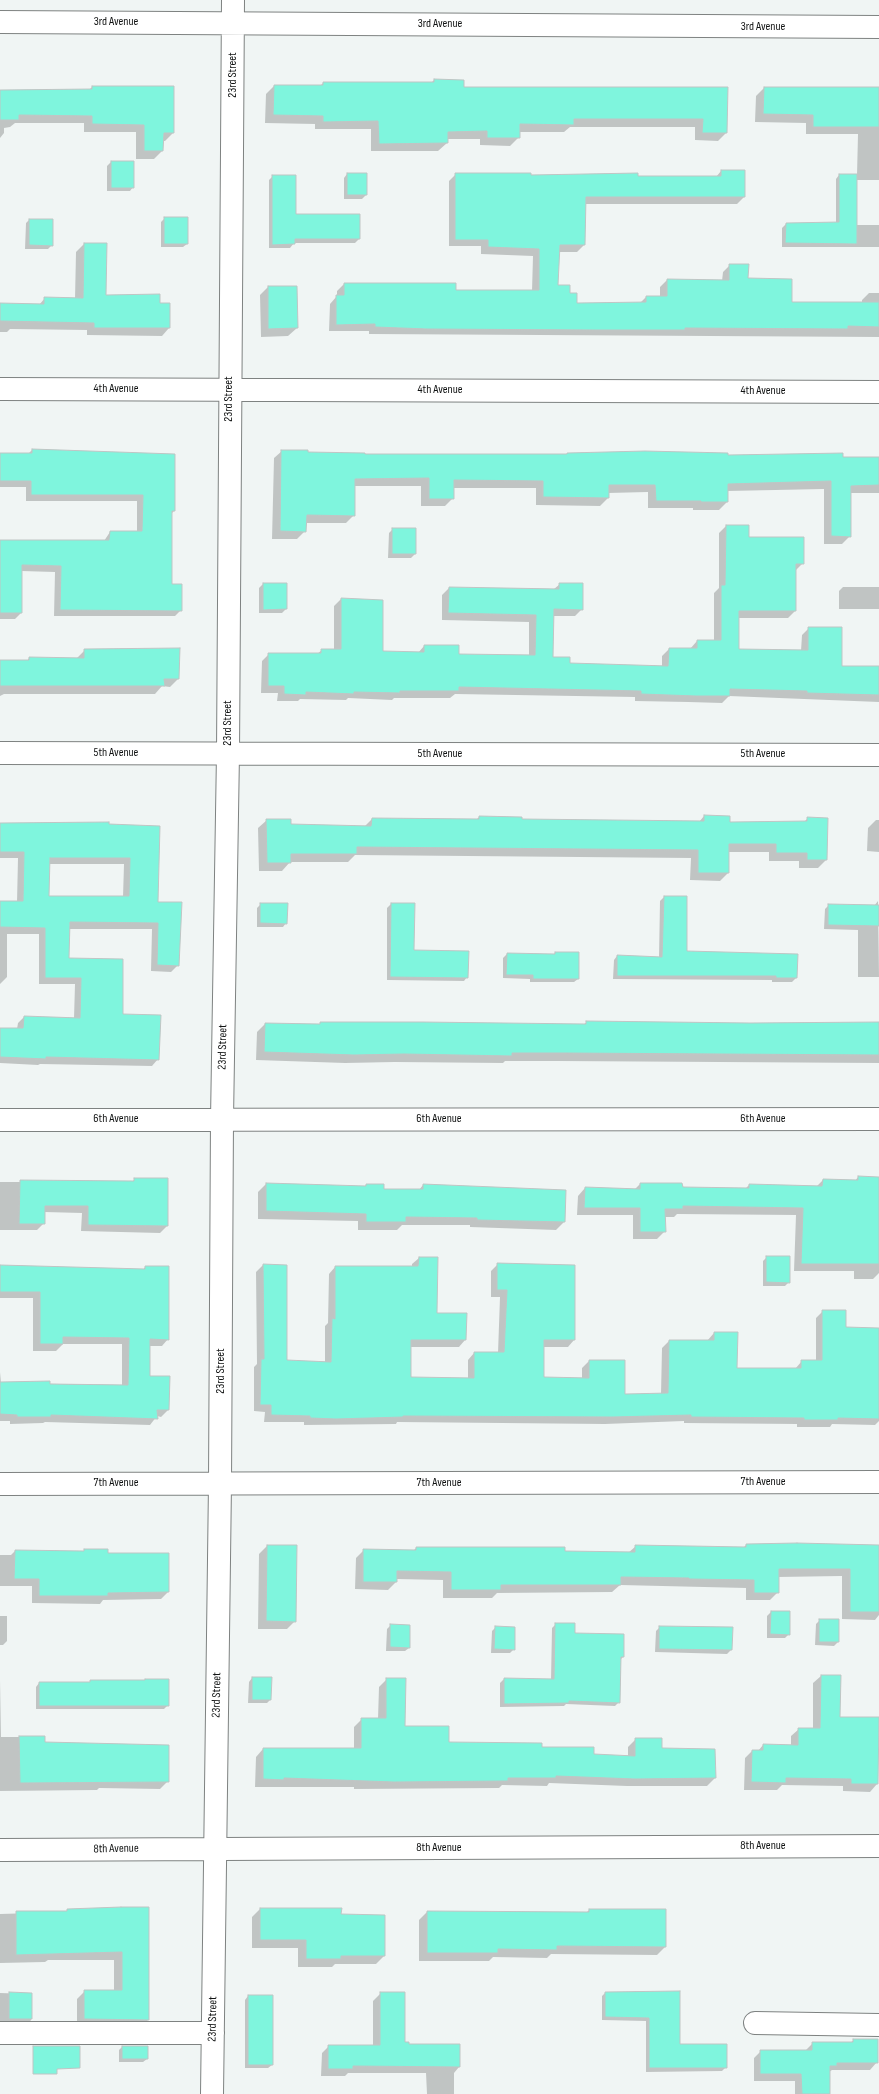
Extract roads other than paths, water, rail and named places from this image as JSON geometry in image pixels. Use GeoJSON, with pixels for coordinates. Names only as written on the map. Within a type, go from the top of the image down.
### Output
{"type":"FeatureCollection","features":[{"type":"Feature","properties":{"kind":"street","name":"23rd Street"},"geometry":{"type":"LineString","coordinates":[[212,2094],[220,1483],[222,1119],[228,753],[229,389],[233,0]]}},
{"type":"Feature","properties":{"kind":"street","name":"3rd Avenue"},"geometry":{"type":"LineString","coordinates":[[0,22],[879,27]]}},
{"type":"Feature","properties":{"kind":"street","name":"4th Avenue"},"geometry":{"type":"LineString","coordinates":[[0,389],[879,392]]}},
{"type":"Feature","properties":{"kind":"street","name":"5th Avenue"},"geometry":{"type":"LineString","coordinates":[[0,753],[879,755]]}},
{"type":"Feature","properties":{"kind":"street","name":"6th Avenue"},"geometry":{"type":"LineString","coordinates":[[0,1120],[879,1119]]}},
{"type":"Feature","properties":{"kind":"street","name":"7th Avenue"},"geometry":{"type":"LineString","coordinates":[[0,1484],[879,1482]]}},
{"type":"Feature","properties":{"kind":"street","name":"8th Avenue"},"geometry":{"type":"LineString","coordinates":[[0,1850],[879,1846]]}},
{"type":"Feature","properties":{"kind":"street"},"geometry":{"type":"LineString","coordinates":[[755,2023],[879,2025]]}},
{"type":"Feature","properties":{"kind":"street"},"geometry":{"type":"LineString","coordinates":[[0,2033],[213,2033]]}}]}
